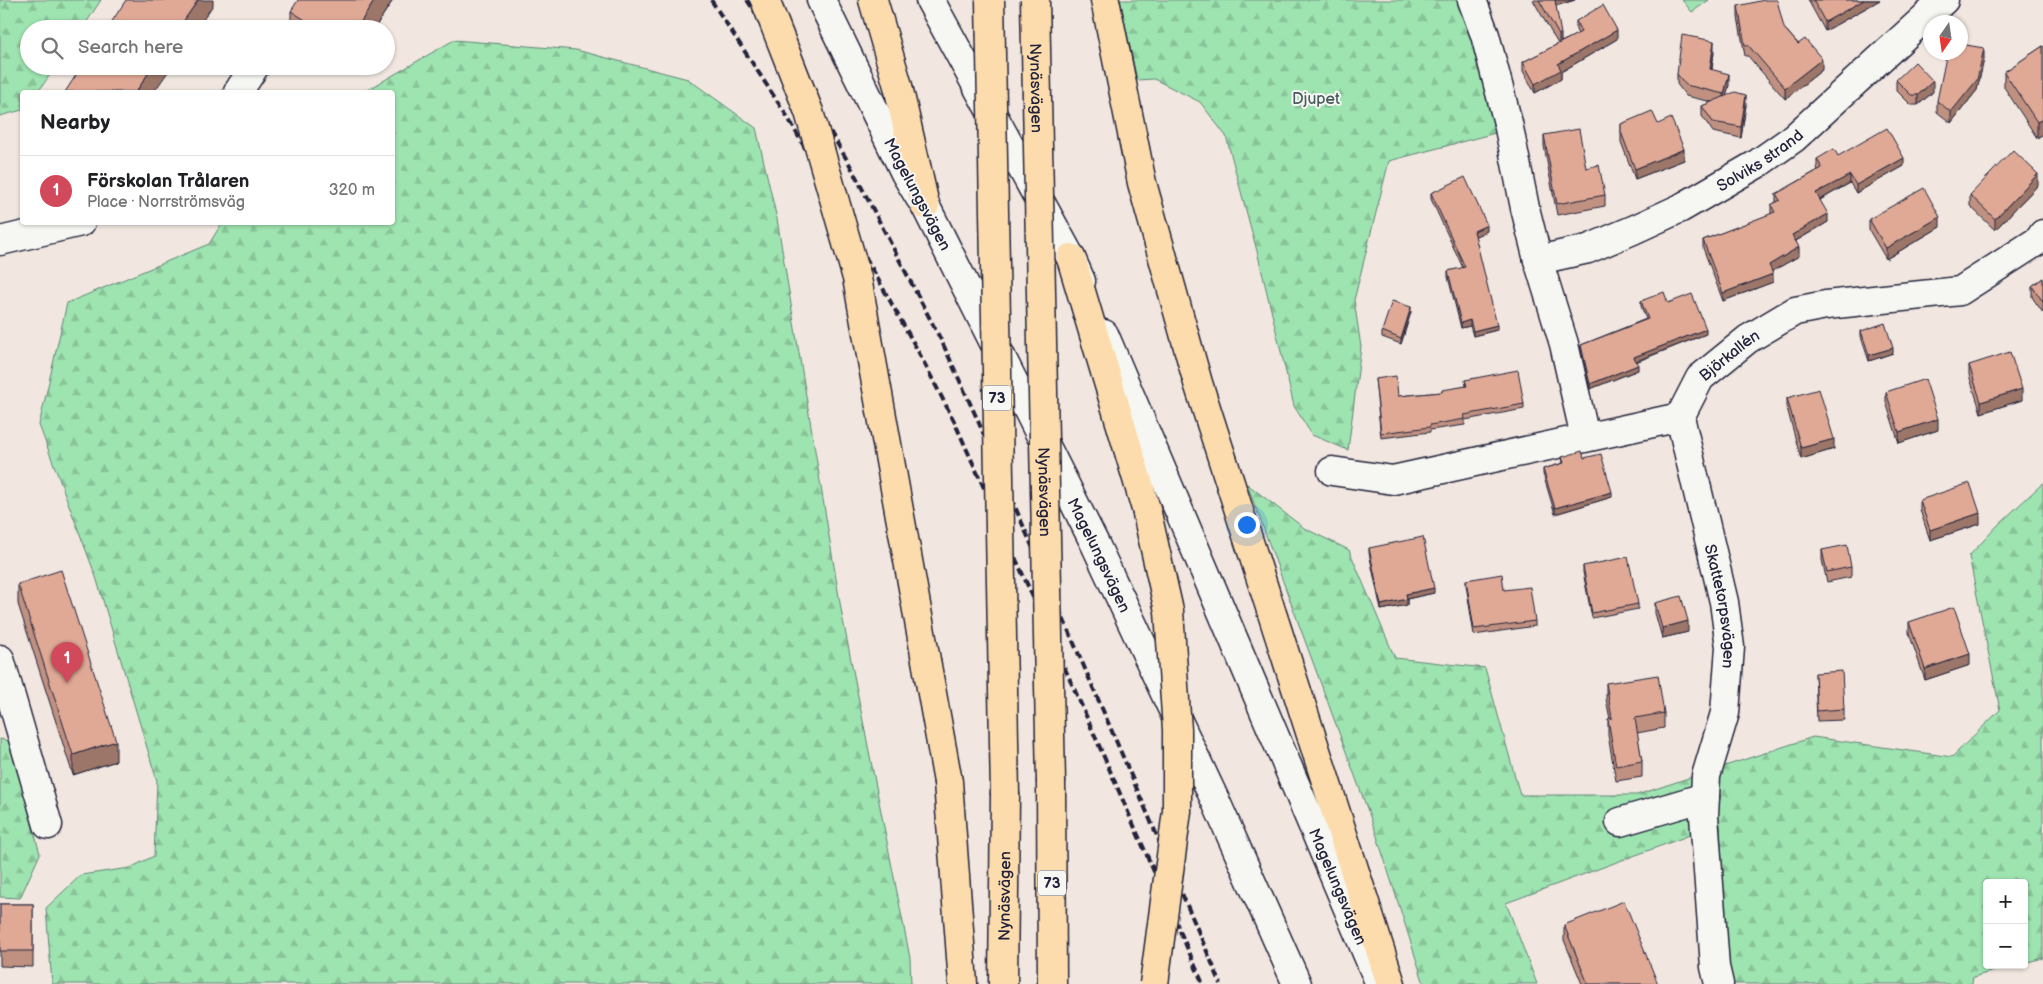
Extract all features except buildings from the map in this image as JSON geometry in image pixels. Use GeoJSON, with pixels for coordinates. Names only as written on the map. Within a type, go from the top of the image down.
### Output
{"type":"FeatureCollection","features":[{"type":"Feature","properties":{"kind":"highway"},"geometry":{"type":"LineString","coordinates":[[765,0],[809,112],[857,278],[948,782],[963,984]]}},
{"type":"Feature","properties":{"kind":"highway"},"geometry":{"type":"LineString","coordinates":[[873,0],[898,86],[925,205]]}},
{"type":"Feature","properties":{"kind":"highway","name":"Nynäsvägen"},"geometry":{"type":"LineString","coordinates":[[990,0],[1005,795],[1004,984]]}},
{"type":"Feature","properties":{"kind":"highway","name":"Nynäsvägen"},"geometry":{"type":"LineString","coordinates":[[1035,0],[1051,783],[1052,984]]}},
{"type":"Feature","properties":{"kind":"highway"},"geometry":{"type":"LineString","coordinates":[[1105,0],[1142,183],[1198,383],[1391,984]]}},
{"type":"Feature","properties":{"kind":"highway"},"geometry":{"type":"LineString","coordinates":[[1071,258],[1146,509],[1169,611],[1177,730],[1177,811],[1154,984]]}},
{"type":"Feature","properties":{"kind":"street","name":"Magelungsvägen"},"geometry":{"type":"LineString","coordinates":[[821,0],[905,173],[925,205],[1095,544],[1216,802],[1297,984]]}},
{"type":"Feature","properties":{"kind":"street","name":"Magelungsvägen"},"geometry":{"type":"LineString","coordinates":[[930,0],[1071,258],[1380,984]]}},
{"type":"Feature","properties":{"kind":"street"},"geometry":{"type":"LineString","coordinates":[[1472,0],[1485,36],[1508,123],[1525,208],[1538,260],[1564,344],[1585,437]]}},
{"type":"Feature","properties":{"kind":"street","name":"Solviks strand"},"geometry":{"type":"LineString","coordinates":[[1538,260],[1588,249],[1633,230],[1681,208],[1757,164],[1794,138],[1944,0]]}},
{"type":"Feature","properties":{"kind":"street"},"geometry":{"type":"LineString","coordinates":[[239,90],[249,75]]}},
{"type":"Feature","properties":{"kind":"street"},"geometry":{"type":"LineString","coordinates":[[0,240],[68,225]]}},
{"type":"Feature","properties":{"kind":"street","name":"Björkallén"},"geometry":{"type":"LineString","coordinates":[[1680,417],[1700,378],[1748,339],[1795,311],[1826,305],[1960,291],[2039,240],[2043,234]]}},
{"type":"Feature","properties":{"kind":"street"},"geometry":{"type":"LineString","coordinates":[[1332,470],[1393,480],[1680,417]]}},
{"type":"Feature","properties":{"kind":"street","name":"Skattetorpsvägen"},"geometry":{"type":"LineString","coordinates":[[1680,417],[1724,602],[1730,646],[1725,712],[1706,776],[1704,816],[1715,967],[1719,984]]}},
{"type":"Feature","properties":{"kind":"street"},"geometry":{"type":"LineString","coordinates":[[0,659],[48,825]]}},
{"type":"Feature","properties":{"kind":"street"},"geometry":{"type":"LineString","coordinates":[[1620,822],[1705,797]]}},
{"type":"Feature","properties":{"kind":"green space"},"geometry":{"type":"Polygon","coordinates":[[[0,0],[101,0],[88,20],[20,20],[20,75],[50,75],[39,90],[20,90],[20,111],[0,116],[0,0]]]}},
{"type":"Feature","properties":{"kind":"green space","name":"Djupet"},"geometry":{"type":"Polygon","coordinates":[[[1120,0],[1459,0],[1474,41],[1499,132],[1389,161],[1354,300],[1361,347],[1348,450],[1312,435],[1294,406],[1257,251],[1226,136],[1200,102],[1154,79],[1137,80],[1120,0]]]}},
{"type":"Feature","properties":{"kind":"green space"},"geometry":{"type":"Polygon","coordinates":[[[1682,0],[1709,0],[1692,12],[1682,0]]]}},
{"type":"Feature","properties":{"kind":"green space"},"geometry":{"type":"Polygon","coordinates":[[[454,40],[576,50],[688,79],[756,128],[777,219],[842,615],[910,958],[911,984],[52,984],[46,908],[81,875],[130,868],[154,856],[157,781],[96,577],[39,425],[67,303],[209,244],[221,225],[395,225],[395,90],[367,90],[454,40]]]}},
{"type":"Feature","properties":{"kind":"green space"},"geometry":{"type":"Polygon","coordinates":[[[2043,483],[2043,958],[2028,962],[2028,879],[1983,879],[1983,969],[2002,969],[1973,977],[1972,984],[1730,984],[1727,969],[1720,824],[1506,903],[1537,984],[1424,984],[1375,830],[1247,484],[1304,528],[1349,550],[1395,658],[1485,668],[1520,795],[1637,795],[1813,737],[1952,757],[2000,710],[1969,556],[1999,524],[2043,483]]]}},
{"type":"Feature","properties":{"kind":"green space"},"geometry":{"type":"Polygon","coordinates":[[[0,739],[10,741],[40,854],[20,898],[0,897],[0,739]]]}},
{"type":"Feature","properties":{"kind":"railway"},"geometry":{"type":"LineString","coordinates":[[711,0],[787,116],[918,351],[954,421],[1084,711],[1203,984]]}},
{"type":"Feature","properties":{"kind":"railway"},"geometry":{"type":"LineString","coordinates":[[747,0],[798,77],[850,165],[942,342],[975,414],[1221,984]]}},
{"type":"Feature","properties":{"kind":"place","name":"Förskolan Trålaren"},"geometry":{"type":"Point","coordinates":[67,683]}}]}
